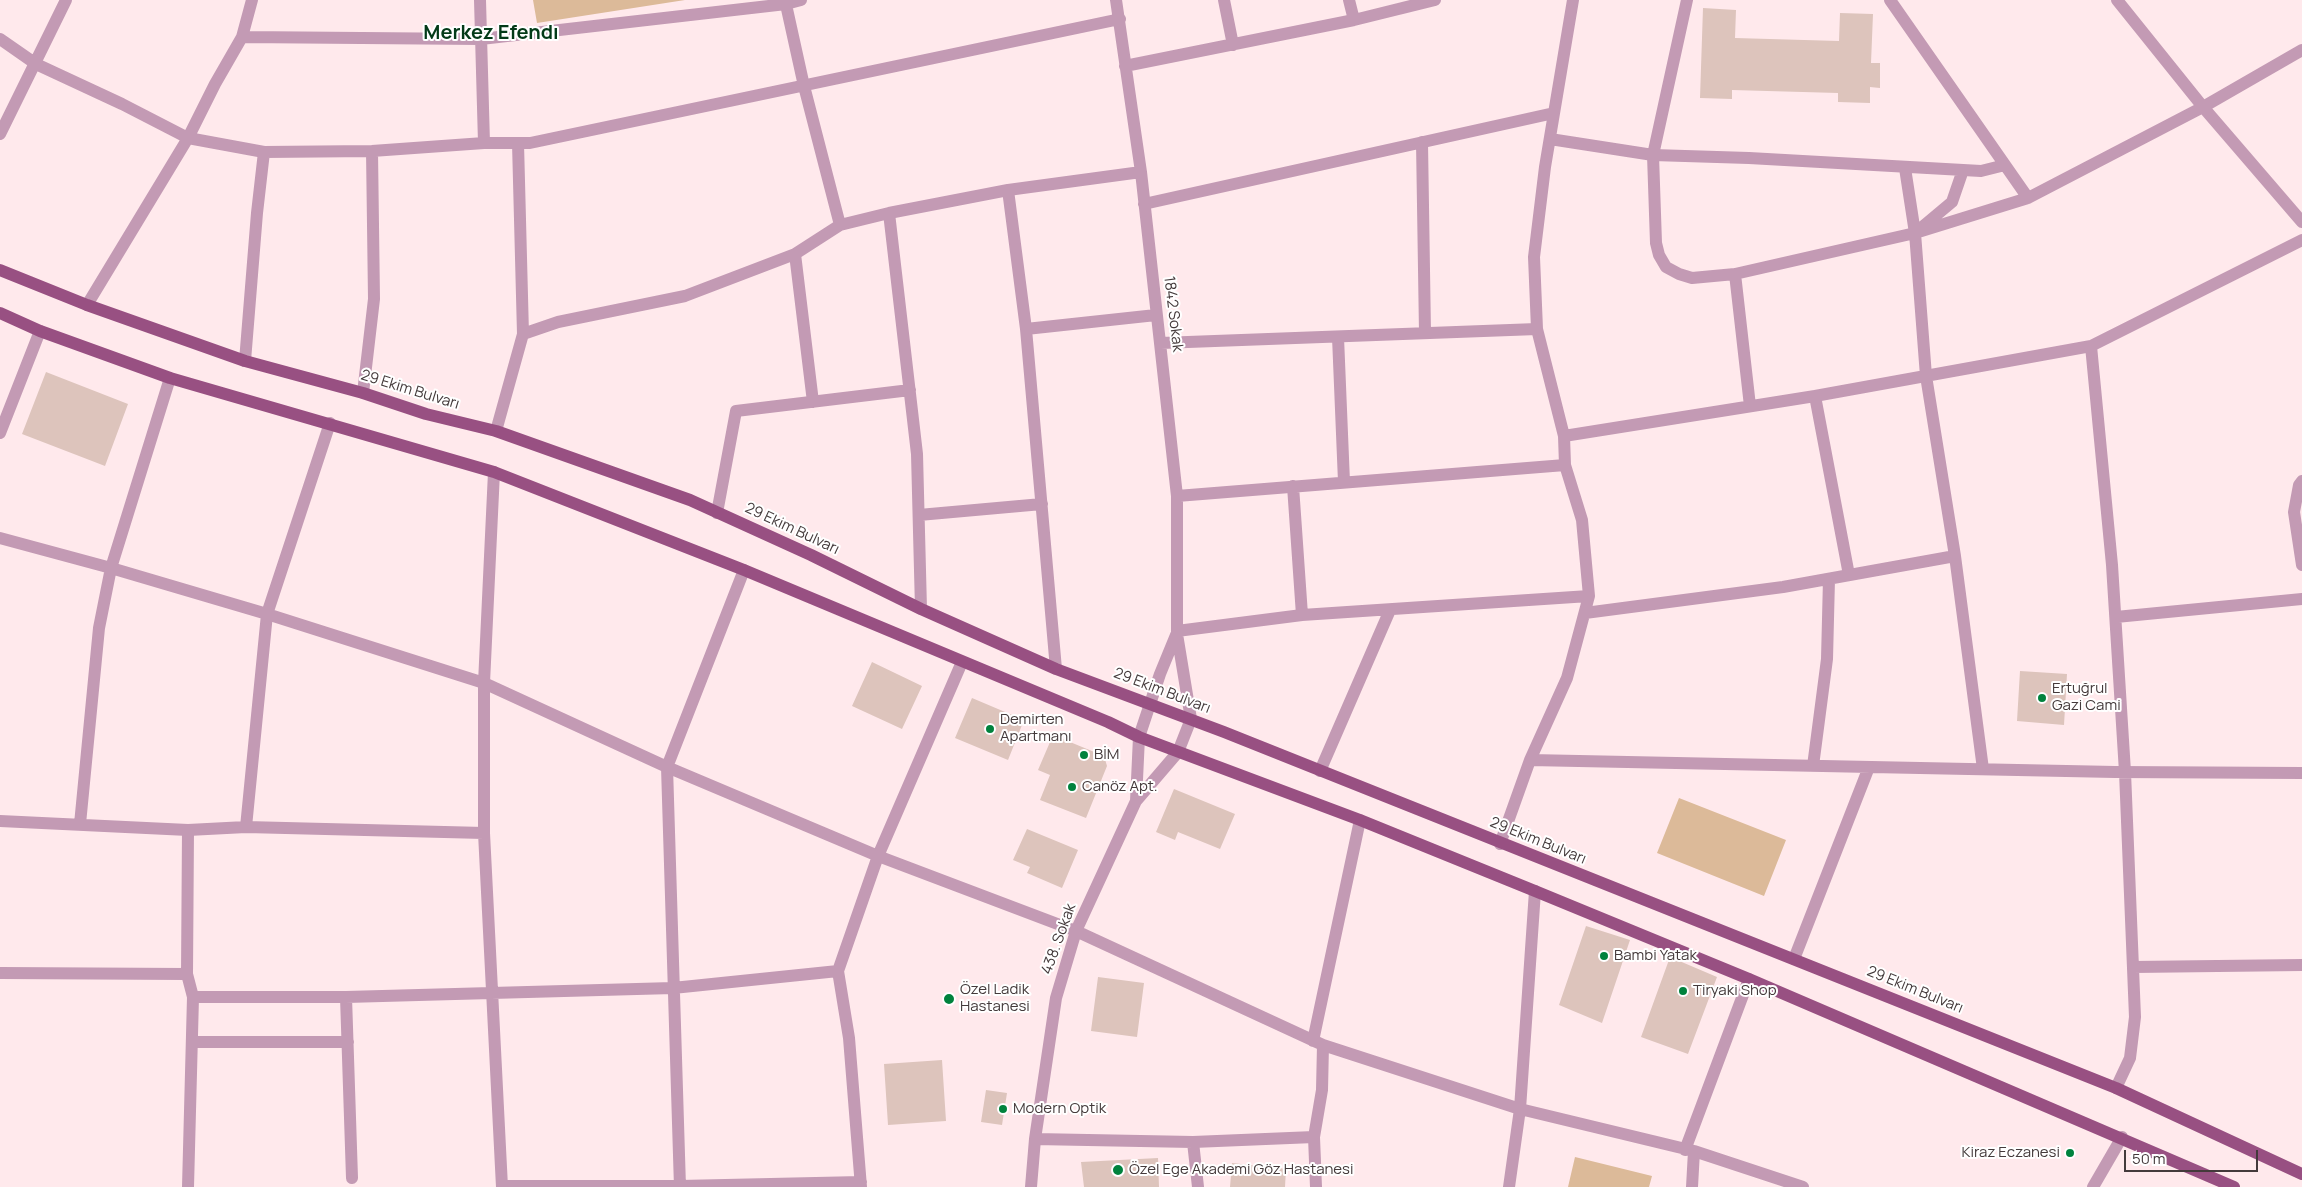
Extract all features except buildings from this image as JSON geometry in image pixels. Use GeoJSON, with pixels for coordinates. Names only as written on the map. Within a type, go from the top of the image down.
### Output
{"type":"FeatureCollection","features":[{"type":"Feature","properties":{"kind":"main road","name":"29 Ekim Bulvarı"},"geometry":{"type":"LineString","coordinates":[[0,270],[87,305],[245,361],[363,393],[426,414],[496,431],[690,500],[811,555],[921,609],[1056,669],[1191,719],[1500,844],[2116,1088],[2302,1174]]}},
{"type":"Feature","properties":{"kind":"main road"},"geometry":{"type":"LineString","coordinates":[[0,313],[40,331],[170,378],[494,472],[744,570],[1108,722],[1138,737],[1360,820],[1535,891],[1749,979],[2122,1137],[2234,1187]]}},
{"type":"Feature","properties":{"kind":"street"},"geometry":{"type":"LineString","coordinates":[[0,134],[66,0]]}},
{"type":"Feature","properties":{"kind":"street"},"geometry":{"type":"LineString","coordinates":[[87,305],[188,138],[215,84],[242,37],[252,0]]}},
{"type":"Feature","properties":{"kind":"street"},"geometry":{"type":"LineString","coordinates":[[480,0],[484,143]]}},
{"type":"Feature","properties":{"kind":"street"},"geometry":{"type":"LineString","coordinates":[[242,37],[481,39],[801,0]]}},
{"type":"Feature","properties":{"kind":"street","name":"1842 Sokak"},"geometry":{"type":"LineString","coordinates":[[1116,0],[1142,172],[1177,496],[1177,633]]}},
{"type":"Feature","properties":{"kind":"street"},"geometry":{"type":"LineString","coordinates":[[1224,0],[1233,44]]}},
{"type":"Feature","properties":{"kind":"street"},"geometry":{"type":"LineString","coordinates":[[1349,0],[1354,20]]}},
{"type":"Feature","properties":{"kind":"street"},"geometry":{"type":"LineString","coordinates":[[1125,66],[1354,20],[1434,0]]}},
{"type":"Feature","properties":{"kind":"street"},"geometry":{"type":"LineString","coordinates":[[1500,844],[1530,760],[1567,678],[1589,596],[1582,520],[1565,465],[1564,436],[1537,329],[1534,257],[1550,139],[1573,0]]}},
{"type":"Feature","properties":{"kind":"street"},"geometry":{"type":"LineString","coordinates":[[1687,0],[1653,155],[1656,243],[1659,255],[1666,267],[1678,274],[1692,278],[1735,274],[1915,233],[2028,198],[2203,107],[2302,50]]}},
{"type":"Feature","properties":{"kind":"street"},"geometry":{"type":"LineString","coordinates":[[1890,0],[2028,198]]}},
{"type":"Feature","properties":{"kind":"street"},"geometry":{"type":"LineString","coordinates":[[2117,0],[2203,107],[2302,222]]}},
{"type":"Feature","properties":{"kind":"street"},"geometry":{"type":"LineString","coordinates":[[786,2],[804,86],[840,225]]}},
{"type":"Feature","properties":{"kind":"street"},"geometry":{"type":"LineString","coordinates":[[0,39],[36,64],[188,138],[264,152],[372,151],[484,143],[530,143],[1120,19]]}},
{"type":"Feature","properties":{"kind":"street"},"geometry":{"type":"LineString","coordinates":[[1144,204],[1554,113]]}},
{"type":"Feature","properties":{"kind":"street"},"geometry":{"type":"LineString","coordinates":[[1550,139],[1653,155],[1749,158],[1981,171],[2005,165]]}},
{"type":"Feature","properties":{"kind":"street"},"geometry":{"type":"LineString","coordinates":[[1422,142],[1425,333]]}},
{"type":"Feature","properties":{"kind":"street"},"geometry":{"type":"LineString","coordinates":[[496,431],[523,334],[518,143]]}},
{"type":"Feature","properties":{"kind":"street"},"geometry":{"type":"LineString","coordinates":[[363,393],[374,299],[372,151]]}},
{"type":"Feature","properties":{"kind":"street"},"geometry":{"type":"LineString","coordinates":[[245,361],[257,212],[264,152]]}},
{"type":"Feature","properties":{"kind":"street"},"geometry":{"type":"LineString","coordinates":[[1905,168],[1915,233],[1926,376],[1955,556],[1983,769]]}},
{"type":"Feature","properties":{"kind":"street"},"geometry":{"type":"LineString","coordinates":[[1915,233],[1952,202],[1963,170]]}},
{"type":"Feature","properties":{"kind":"street"},"geometry":{"type":"LineString","coordinates":[[523,334],[558,322],[685,296],[795,254],[840,225],[889,213],[1008,190],[1142,172]]}},
{"type":"Feature","properties":{"kind":"street"},"geometry":{"type":"LineString","coordinates":[[1008,190],[1026,328],[1056,669]]}},
{"type":"Feature","properties":{"kind":"street"},"geometry":{"type":"LineString","coordinates":[[889,213],[917,454],[921,609]]}},
{"type":"Feature","properties":{"kind":"street"},"geometry":{"type":"LineString","coordinates":[[1564,436],[1815,396],[2091,346],[2302,240]]}},
{"type":"Feature","properties":{"kind":"street"},"geometry":{"type":"LineString","coordinates":[[795,254],[813,402]]}},
{"type":"Feature","properties":{"kind":"street"},"geometry":{"type":"LineString","coordinates":[[1735,274],[1750,406]]}},
{"type":"Feature","properties":{"kind":"street"},"geometry":{"type":"LineString","coordinates":[[1026,328],[1156,315]]}},
{"type":"Feature","properties":{"kind":"street"},"geometry":{"type":"LineString","coordinates":[[1161,343],[1537,329]]}},
{"type":"Feature","properties":{"kind":"street"},"geometry":{"type":"LineString","coordinates":[[0,433],[40,331]]}},
{"type":"Feature","properties":{"kind":"street"},"geometry":{"type":"LineString","coordinates":[[1338,336],[1344,482]]}},
{"type":"Feature","properties":{"kind":"street"},"geometry":{"type":"LineString","coordinates":[[2091,346],[2116,617],[2126,772],[2135,1017],[2130,1058],[2116,1088]]}},
{"type":"Feature","properties":{"kind":"street"},"geometry":{"type":"LineString","coordinates":[[80,824],[99,628],[111,568],[170,378]]}},
{"type":"Feature","properties":{"kind":"street"},"geometry":{"type":"LineString","coordinates":[[717,513],[736,411],[910,390]]}},
{"type":"Feature","properties":{"kind":"street"},"geometry":{"type":"LineString","coordinates":[[1815,396],[1849,575]]}},
{"type":"Feature","properties":{"kind":"street"},"geometry":{"type":"LineString","coordinates":[[246,827],[267,614],[330,423]]}},
{"type":"Feature","properties":{"kind":"street"},"geometry":{"type":"LineString","coordinates":[[1177,496],[1565,465]]}},
{"type":"Feature","properties":{"kind":"street"},"geometry":{"type":"LineString","coordinates":[[494,472],[484,683],[484,833],[502,1187],[861,1185],[849,1038],[838,971],[878,856],[962,662]]}},
{"type":"Feature","properties":{"kind":"street"},"geometry":{"type":"LineString","coordinates":[[2302,482],[2299,486],[2294,512],[2302,565]]}},
{"type":"Feature","properties":{"kind":"street"},"geometry":{"type":"LineString","coordinates":[[1293,486],[1302,615]]}},
{"type":"Feature","properties":{"kind":"street"},"geometry":{"type":"LineString","coordinates":[[919,515],[1042,504]]}},
{"type":"Feature","properties":{"kind":"street"},"geometry":{"type":"LineString","coordinates":[[0,538],[111,568],[267,614],[484,683],[667,767],[878,856],[1076,931],[1318,1043],[1520,1109],[1689,1151],[1803,1187]]}},
{"type":"Feature","properties":{"kind":"street"},"geometry":{"type":"LineString","coordinates":[[1585,613],[1783,587],[1955,556]]}},
{"type":"Feature","properties":{"kind":"street"},"geometry":{"type":"LineString","coordinates":[[680,1186],[667,767],[744,570]]}},
{"type":"Feature","properties":{"kind":"street"},"geometry":{"type":"LineString","coordinates":[[1813,766],[1826,659],[1829,579]]}},
{"type":"Feature","properties":{"kind":"street"},"geometry":{"type":"LineString","coordinates":[[1177,633],[1302,615],[1589,596]]}},
{"type":"Feature","properties":{"kind":"street"},"geometry":{"type":"LineString","coordinates":[[2116,617],[2302,599]]}},
{"type":"Feature","properties":{"kind":"street"},"geometry":{"type":"LineString","coordinates":[[1320,771],[1390,610]]}},
{"type":"Feature","properties":{"kind":"street"},"geometry":{"type":"LineString","coordinates":[[1136,801],[1138,737],[1177,633]]}},
{"type":"Feature","properties":{"kind":"street"},"geometry":{"type":"LineString","coordinates":[[1136,801],[1178,752],[1191,719],[1177,633]]}},
{"type":"Feature","properties":{"kind":"street"},"geometry":{"type":"LineString","coordinates":[[1530,760],[2126,772],[2302,773]]}},
{"type":"Feature","properties":{"kind":"street"},"geometry":{"type":"LineString","coordinates":[[1794,959],[1869,767]]}},
{"type":"Feature","properties":{"kind":"street","name":"438. Sokak"},"geometry":{"type":"LineString","coordinates":[[1031,1187],[1035,1139],[1056,998],[1076,931],[1136,801]]}},
{"type":"Feature","properties":{"kind":"street"},"geometry":{"type":"LineString","coordinates":[[1316,1187],[1314,1137],[1322,1090],[1318,1043],[1360,820]]}},
{"type":"Feature","properties":{"kind":"street"},"geometry":{"type":"LineString","coordinates":[[0,821],[188,830],[246,827],[484,833]]}},
{"type":"Feature","properties":{"kind":"street"},"geometry":{"type":"LineString","coordinates":[[188,830],[187,974],[194,997],[188,1187]]}},
{"type":"Feature","properties":{"kind":"street"},"geometry":{"type":"LineString","coordinates":[[1509,1187],[1520,1109],[1535,891]]}},
{"type":"Feature","properties":{"kind":"street"},"geometry":{"type":"LineString","coordinates":[[2133,967],[2302,965]]}},
{"type":"Feature","properties":{"kind":"street"},"geometry":{"type":"LineString","coordinates":[[194,997],[346,997],[673,988],[838,971]]}},
{"type":"Feature","properties":{"kind":"street"},"geometry":{"type":"LineString","coordinates":[[0,973],[187,974]]}},
{"type":"Feature","properties":{"kind":"street"},"geometry":{"type":"LineString","coordinates":[[1692,1187],[1689,1151],[1749,979]]}},
{"type":"Feature","properties":{"kind":"street"},"geometry":{"type":"LineString","coordinates":[[346,997],[352,1178]]}},
{"type":"Feature","properties":{"kind":"street"},"geometry":{"type":"LineString","coordinates":[[192,1042],[348,1042]]}},
{"type":"Feature","properties":{"kind":"street"},"geometry":{"type":"LineString","coordinates":[[1035,1139],[1193,1142],[1314,1137]]}},
{"type":"Feature","properties":{"kind":"street"},"geometry":{"type":"LineString","coordinates":[[2093,1187],[2122,1137]]}},
{"type":"Feature","properties":{"kind":"street"},"geometry":{"type":"LineString","coordinates":[[1193,1142],[1198,1187]]}},
{"type":"Feature","properties":{"kind":"shaded area"},"geometry":{"type":"Polygon","coordinates":[[[533,0],[685,0],[537,23],[533,0]]]}},
{"type":"Feature","properties":{"kind":"shaded area"},"geometry":{"type":"Polygon","coordinates":[[[1679,798],[1786,840],[1764,896],[1657,853],[1679,798]]]}},
{"type":"Feature","properties":{"kind":"shaded area"},"geometry":{"type":"Polygon","coordinates":[[[1575,1157],[1652,1176],[1649,1187],[1568,1187],[1575,1157]]]}},
{"type":"Feature","properties":{"kind":"place","name":"Ertuğrul Gazi Cami"},"geometry":{"type":"Point","coordinates":[2042,698]}},
{"type":"Feature","properties":{"kind":"place","name":"Demirten Apartmanı"},"geometry":{"type":"Point","coordinates":[990,729]}},
{"type":"Feature","properties":{"kind":"place","name":"BİM"},"geometry":{"type":"Point","coordinates":[1084,755]}},
{"type":"Feature","properties":{"kind":"place","name":"Canöz Apt."},"geometry":{"type":"Point","coordinates":[1072,787]}},
{"type":"Feature","properties":{"kind":"place","name":"Bambi Yatak"},"geometry":{"type":"Point","coordinates":[1604,956]}},
{"type":"Feature","properties":{"kind":"place","name":"Tiryaki Shop"},"geometry":{"type":"Point","coordinates":[1683,991]}},
{"type":"Feature","properties":{"kind":"place","name":"Özel Ladik Hastanesi"},"geometry":{"type":"Point","coordinates":[949,999]}},
{"type":"Feature","properties":{"kind":"place","name":"Modern Optik"},"geometry":{"type":"Point","coordinates":[1003,1109]}},
{"type":"Feature","properties":{"kind":"place","name":"Kiraz Eczanesi"},"geometry":{"type":"Point","coordinates":[2070,1153]}},
{"type":"Feature","properties":{"kind":"place","name":"Özel Ege Akademi Göz Hastanesi"},"geometry":{"type":"Point","coordinates":[1118,1170]}},
{"type":"Feature","properties":{"kind":"district","name":"Merkez Efendı"},"geometry":{"type":"Point","coordinates":[491,33]}}]}
